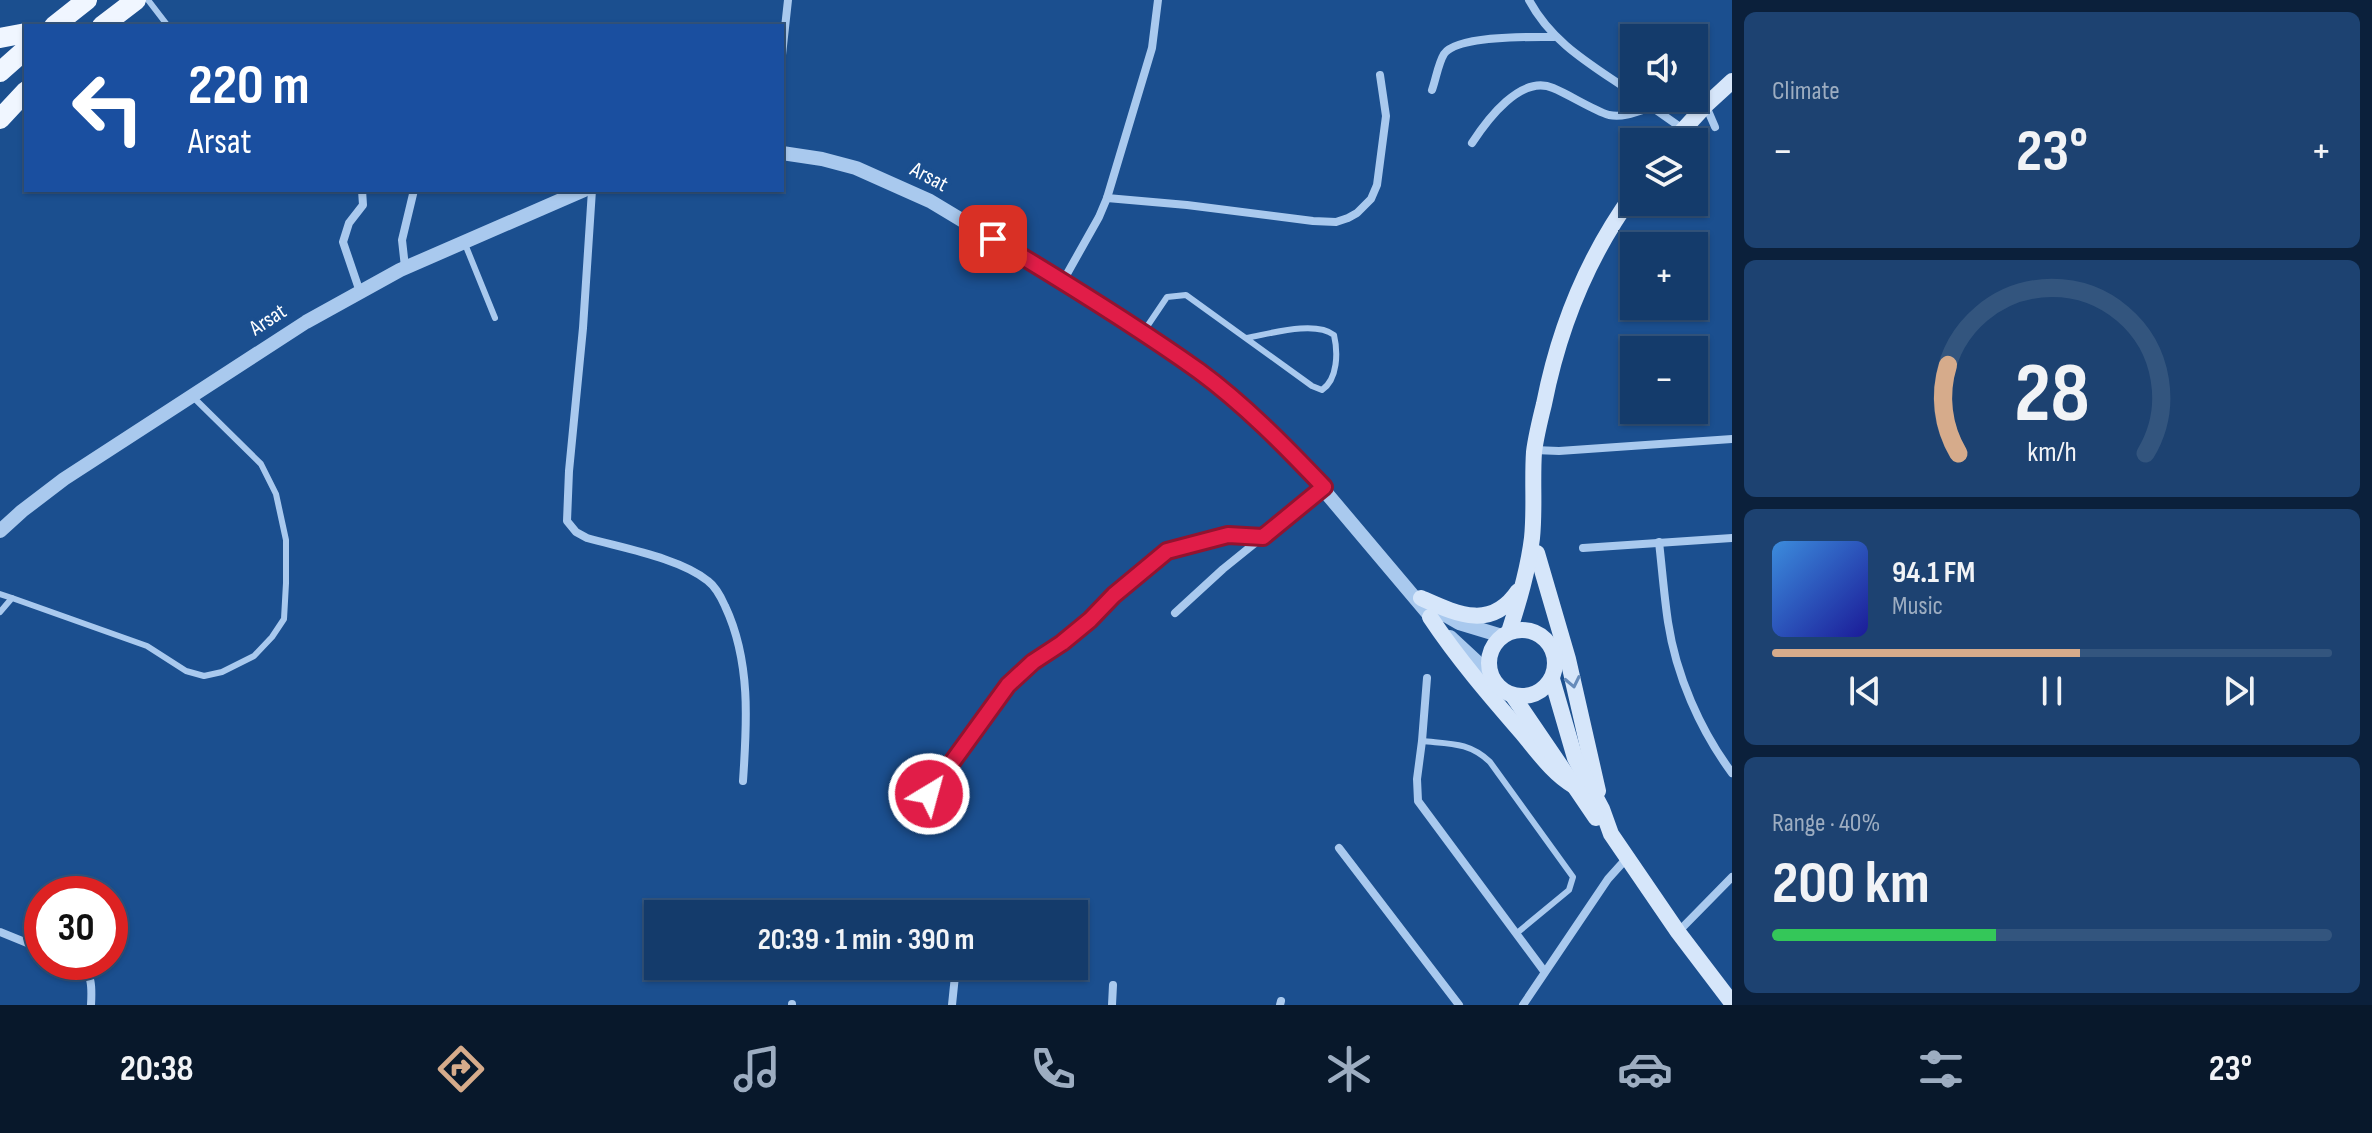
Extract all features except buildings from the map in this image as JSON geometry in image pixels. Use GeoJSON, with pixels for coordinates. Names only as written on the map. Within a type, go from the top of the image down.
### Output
{"type":"FeatureCollection","features":[{"type":"Feature","properties":{"kind":"main road"},"geometry":{"type":"LineString","coordinates":[[57,24],[87,0]]}},
{"type":"Feature","properties":{"kind":"main road"},"geometry":{"type":"LineString","coordinates":[[105,24],[136,0]]}},
{"type":"Feature","properties":{"kind":"main road"},"geometry":{"type":"LineString","coordinates":[[0,38],[24,33]]}},
{"type":"Feature","properties":{"kind":"main road"},"geometry":{"type":"LineString","coordinates":[[0,72],[24,51]]}},
{"type":"Feature","properties":{"kind":"main road"},"geometry":{"type":"LineString","coordinates":[[1708,103],[1732,81]]}},
{"type":"Feature","properties":{"kind":"main road"},"geometry":{"type":"LineString","coordinates":[[0,100],[24,90]]}},
{"type":"Feature","properties":{"kind":"main road"},"geometry":{"type":"LineString","coordinates":[[0,119],[24,91]]}},
{"type":"Feature","properties":{"kind":"main road"},"geometry":{"type":"LineString","coordinates":[[1685,128],[1700,112]]}},
{"type":"Feature","properties":{"kind":"main road"},"geometry":{"type":"LineString","coordinates":[[1611,834],[1593,815],[1513,696],[1496,685],[1491,675],[1490,654],[1494,644],[1505,634],[1525,580],[1532,536],[1534,450],[1562,331],[1582,281],[1620,212]]}},
{"type":"Feature","properties":{"kind":"main road"},"geometry":{"type":"LineString","coordinates":[[1532,536],[1568,659],[1602,809],[1611,834],[1678,932],[1732,1003]]}},
{"type":"Feature","properties":{"kind":"main road"},"geometry":{"type":"LineString","coordinates":[[1537,553],[1546,639],[1555,659],[1552,679],[1575,758],[1602,809]]}},
{"type":"Feature","properties":{"kind":"main road"},"geometry":{"type":"LineString","coordinates":[[1421,598],[1456,612],[1480,616],[1509,604],[1525,580]]}},
{"type":"Feature","properties":{"kind":"main road"},"geometry":{"type":"LineString","coordinates":[[1430,617],[1448,646],[1476,679],[1558,775],[1574,786]]}},
{"type":"Feature","properties":{"kind":"main road"},"geometry":{"type":"LineString","coordinates":[[1505,634],[1532,631],[1546,639]]}},
{"type":"Feature","properties":{"kind":"main road"},"geometry":{"type":"LineString","coordinates":[[1513,696],[1535,694],[1552,679]]}},
{"type":"Feature","properties":{"kind":"street"},"geometry":{"type":"LineString","coordinates":[[784,37],[788,0]]}},
{"type":"Feature","properties":{"kind":"street"},"geometry":{"type":"LineString","coordinates":[[1529,0],[1554,37],[1620,85]]}},
{"type":"Feature","properties":{"kind":"street"},"geometry":{"type":"LineString","coordinates":[[1063,281],[1107,198],[1152,48],[1159,1]]}},
{"type":"Feature","properties":{"kind":"street"},"geometry":{"type":"LineString","coordinates":[[1432,90],[1442,56],[1460,44],[1519,37],[1554,37]]}},
{"type":"Feature","properties":{"kind":"street"},"geometry":{"type":"LineString","coordinates":[[1107,198],[1313,221],[1336,222],[1348,218],[1371,199],[1377,185],[1386,116],[1380,75]]}},
{"type":"Feature","properties":{"kind":"street"},"geometry":{"type":"LineString","coordinates":[[1472,143],[1486,121],[1521,90],[1538,83],[1610,115],[1638,112]]}},
{"type":"Feature","properties":{"kind":"street"},"geometry":{"type":"LineString","coordinates":[[1659,112],[1683,128]]}},
{"type":"Feature","properties":{"kind":"street"},"geometry":{"type":"LineString","coordinates":[[1708,112],[1715,127]]}},
{"type":"Feature","properties":{"kind":"street","name":"Arsat"},"geometry":{"type":"LineString","coordinates":[[784,153],[856,168],[930,201],[1063,281],[1201,372],[1273,434],[1324,487],[1402,582]]}},
{"type":"Feature","properties":{"kind":"street"},"geometry":{"type":"LineString","coordinates":[[360,292],[343,242],[349,223],[363,205],[362,192]]}},
{"type":"Feature","properties":{"kind":"street"},"geometry":{"type":"LineString","coordinates":[[405,267],[402,240],[414,192]]}},
{"type":"Feature","properties":{"kind":"street","name":"Arsat"},"geometry":{"type":"LineString","coordinates":[[0,531],[64,479],[306,322],[405,267],[579,192]]}},
{"type":"Feature","properties":{"kind":"street"},"geometry":{"type":"LineString","coordinates":[[592,192],[567,521],[576,532],[587,538],[686,567],[710,582],[720,595],[735,628],[743,666],[746,736],[743,781]]}},
{"type":"Feature","properties":{"kind":"street"},"geometry":{"type":"LineString","coordinates":[[1534,450],[1732,439]]}},
{"type":"Feature","properties":{"kind":"street"},"geometry":{"type":"LineString","coordinates":[[1175,613],[1324,487]]}},
{"type":"Feature","properties":{"kind":"street"},"geometry":{"type":"LineString","coordinates":[[929,794],[1008,685],[1033,662],[1072,635],[1167,551],[1228,535],[1263,537]]}},
{"type":"Feature","properties":{"kind":"street"},"geometry":{"type":"LineString","coordinates":[[1583,548],[1732,538]]}},
{"type":"Feature","properties":{"kind":"street"},"geometry":{"type":"LineString","coordinates":[[1659,542],[1669,625],[1680,667],[1704,730],[1732,773]]}},
{"type":"Feature","properties":{"kind":"street"},"geometry":{"type":"LineString","coordinates":[[1402,582],[1436,610],[1459,623],[1505,634]]}},
{"type":"Feature","properties":{"kind":"street"},"geometry":{"type":"LineString","coordinates":[[1402,582],[1430,617],[1491,675]]}},
{"type":"Feature","properties":{"kind":"street"},"geometry":{"type":"LineString","coordinates":[[1427,678],[1417,779],[1418,801],[1544,971]]}},
{"type":"Feature","properties":{"kind":"street"},"geometry":{"type":"LineString","coordinates":[[1339,848],[1459,1005]]}},
{"type":"Feature","properties":{"kind":"street"},"geometry":{"type":"LineString","coordinates":[[1523,1005],[1608,879],[1626,859]]}},
{"type":"Feature","properties":{"kind":"street"},"geometry":{"type":"LineString","coordinates":[[1678,932],[1732,877]]}},
{"type":"Feature","properties":{"kind":"street"},"geometry":{"type":"LineString","coordinates":[[0,932],[24,942]]}},
{"type":"Feature","properties":{"kind":"street"},"geometry":{"type":"LineString","coordinates":[[90,980],[91,1005]]}},
{"type":"Feature","properties":{"kind":"street"},"geometry":{"type":"LineString","coordinates":[[952,1005],[955,980]]}},
{"type":"Feature","properties":{"kind":"street"},"geometry":{"type":"LineString","coordinates":[[1112,1005],[1113,985]]}},
{"type":"Feature","properties":{"kind":"lane"},"geometry":{"type":"LineString","coordinates":[[148,0],[166,24]]}},
{"type":"Feature","properties":{"kind":"lane"},"geometry":{"type":"LineString","coordinates":[[463,241],[495,318]]}},
{"type":"Feature","properties":{"kind":"lane"},"geometry":{"type":"LineString","coordinates":[[1142,334],[1167,297],[1186,295],[1312,386],[1322,390],[1331,382],[1336,344],[1334,335],[1329,331],[1308,328],[1246,338]]}},
{"type":"Feature","properties":{"kind":"lane"},"geometry":{"type":"LineString","coordinates":[[0,594],[147,646],[186,671],[204,676],[222,672],[254,656],[284,619],[286,540],[276,494],[261,464],[192,396]]}},
{"type":"Feature","properties":{"kind":"lane"},"geometry":{"type":"LineString","coordinates":[[0,612],[12,598]]}},
{"type":"Feature","properties":{"kind":"lane"},"geometry":{"type":"LineString","coordinates":[[1422,741],[1459,744],[1478,750],[1490,762],[1573,877],[1569,890],[1517,933]]}},
{"type":"Feature","properties":{"kind":"route"},"geometry":{"type":"LineString","coordinates":[[929,794],[1008,685],[1033,662],[1090,620],[1114,595],[1167,551],[1228,535],[1263,537],[1324,487],[1273,434],[1201,372],[993,239]]}}]}
